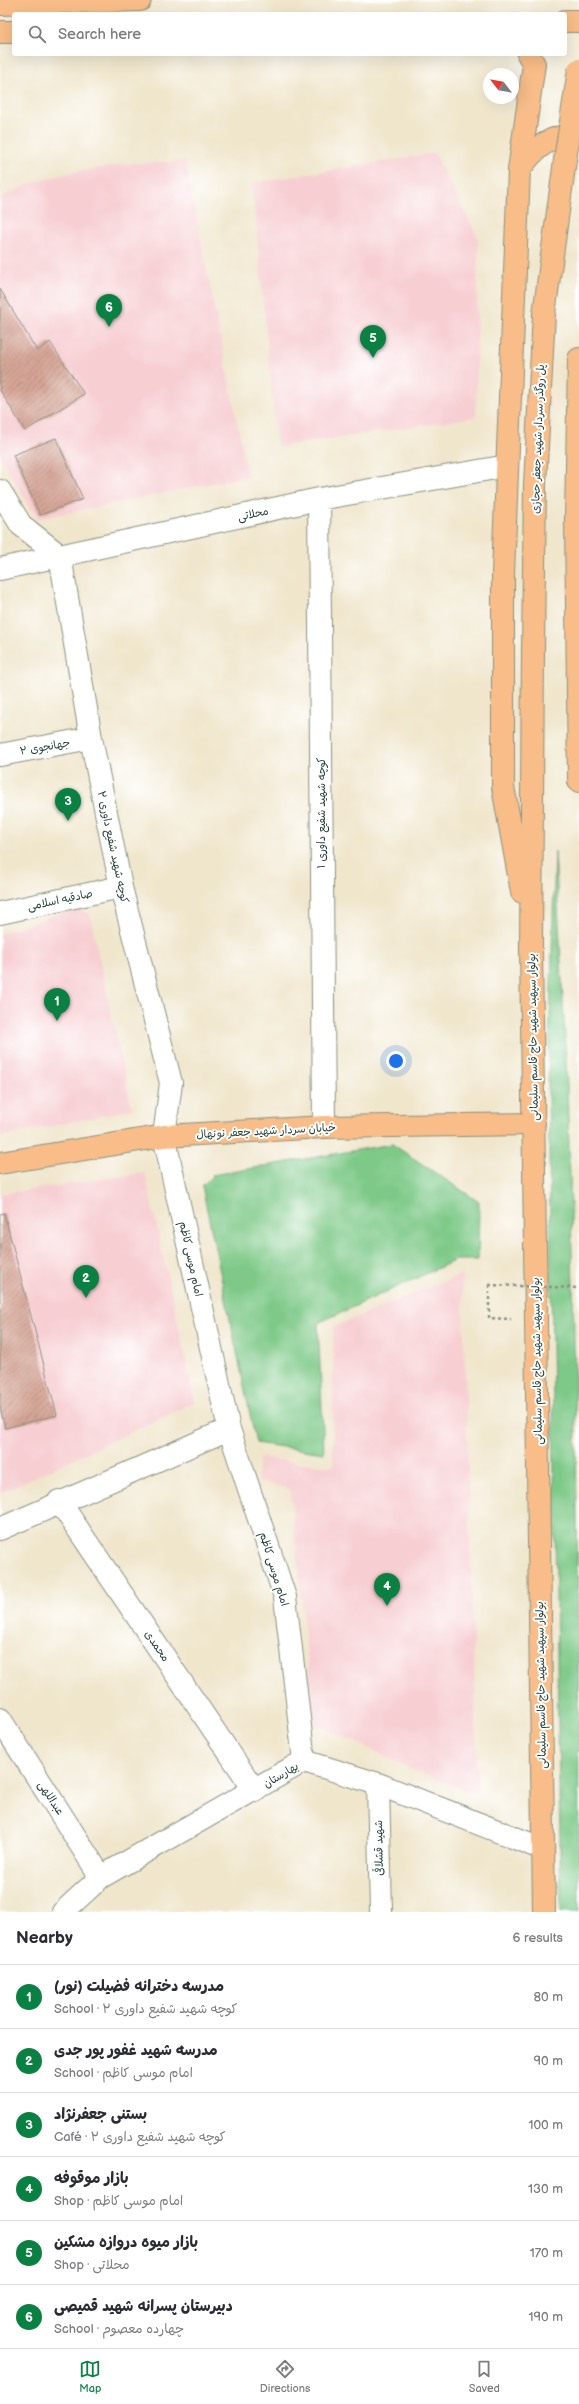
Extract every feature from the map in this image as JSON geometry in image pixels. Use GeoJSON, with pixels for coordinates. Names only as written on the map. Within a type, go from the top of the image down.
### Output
{"type":"FeatureCollection","features":[{"type":"Feature","properties":{"kind":"main road"},"geometry":{"type":"LineString","coordinates":[[0,4],[140,0]]}},
{"type":"Feature","properties":{"kind":"main road"},"geometry":{"type":"LineString","coordinates":[[567,21],[579,21]]}},
{"type":"Feature","properties":{"kind":"main road"},"geometry":{"type":"LineString","coordinates":[[0,32],[12,32]]}},
{"type":"Feature","properties":{"kind":"main road"},"geometry":{"type":"LineString","coordinates":[[529,56],[534,64],[519,170],[503,574],[503,787],[531,948]]}},
{"type":"Feature","properties":{"kind":"main road","name":"پل روگذر سردار شهید جعفر حجازی"},"geometry":{"type":"LineString","coordinates":[[532,810],[535,484],[544,314],[579,70]]}},
{"type":"Feature","properties":{"kind":"main road"},"geometry":{"type":"LineString","coordinates":[[519,170],[531,153],[547,141],[567,135],[579,135]]}},
{"type":"Feature","properties":{"kind":"main road"},"geometry":{"type":"LineString","coordinates":[[579,359],[576,527],[579,782]]}},
{"type":"Feature","properties":{"kind":"main road","name":"بولوار سپهبد شهید حاج قاسم سلیمانی"},"geometry":{"type":"LineString","coordinates":[[532,810],[531,948],[544,1912]]}},
{"type":"Feature","properties":{"kind":"main road","name":"خیابان سردار شهید جعفر نونهال"},"geometry":{"type":"LineString","coordinates":[[0,1163],[164,1136],[324,1127],[534,1124]]}},
{"type":"Feature","properties":{"kind":"street","name":"محلاتی"},"geometry":{"type":"LineString","coordinates":[[0,569],[319,499],[507,466]]}},
{"type":"Feature","properties":{"kind":"street"},"geometry":{"type":"LineString","coordinates":[[0,491],[21,525],[60,556]]}},
{"type":"Feature","properties":{"kind":"street","name":"کوچه شهید شفیع داوری ۱"},"geometry":{"type":"LineString","coordinates":[[319,499],[324,1127]]}},
{"type":"Feature","properties":{"kind":"street","name":"کوچه شهید شفیع داوری ۲"},"geometry":{"type":"LineString","coordinates":[[60,556],[91,738],[121,887],[171,1083],[164,1136]]}},
{"type":"Feature","properties":{"kind":"street","name":"جهانجوی ۲"},"geometry":{"type":"LineString","coordinates":[[0,755],[91,738]]}},
{"type":"Feature","properties":{"kind":"street","name":"صادقیه اسلامی"},"geometry":{"type":"LineString","coordinates":[[0,913],[121,887]]}},
{"type":"Feature","properties":{"kind":"street","name":"امام موسی کاظم"},"geometry":{"type":"LineString","coordinates":[[164,1136],[229,1428],[286,1597],[304,1761]]}},
{"type":"Feature","properties":{"kind":"street"},"geometry":{"type":"LineString","coordinates":[[0,1529],[229,1428]]}},
{"type":"Feature","properties":{"kind":"street","name":"محمدی"},"geometry":{"type":"LineString","coordinates":[[59,1502],[255,1791]]}},
{"type":"Feature","properties":{"kind":"street","name":"عبداللهی"},"geometry":{"type":"LineString","coordinates":[[0,1719],[101,1877]]}},
{"type":"Feature","properties":{"kind":"street","name":"بهارستان"},"geometry":{"type":"LineString","coordinates":[[63,1912],[101,1877],[255,1791],[304,1761],[378,1784],[543,1849]]}},
{"type":"Feature","properties":{"kind":"street","name":"شهید قشلاقی"},"geometry":{"type":"LineString","coordinates":[[378,1784],[381,1912]]}},
{"type":"Feature","properties":{"kind":"path"},"geometry":{"type":"LineString","coordinates":[[489,1318],[489,1285],[579,1288]]}},
{"type":"Feature","properties":{"kind":"shaded area"},"geometry":{"type":"Polygon","coordinates":[[[434,153],[478,238],[476,417],[277,447],[252,183],[434,153]]]}},
{"type":"Feature","properties":{"kind":"shaded area"},"geometry":{"type":"Polygon","coordinates":[[[185,161],[248,476],[37,519],[0,457],[0,198],[29,184],[69,173],[129,164],[185,161]]]}},
{"type":"Feature","properties":{"kind":"shaded area"},"geometry":{"type":"Polygon","coordinates":[[[77,907],[90,915],[132,1109],[0,1137],[0,934],[77,907]]]}},
{"type":"Feature","properties":{"kind":"shaded area"},"geometry":{"type":"Polygon","coordinates":[[[145,1173],[195,1402],[0,1493],[0,1194],[145,1173]]]}},
{"type":"Feature","properties":{"kind":"shaded area"},"geometry":{"type":"Polygon","coordinates":[[[462,1274],[478,1795],[415,1771],[363,1745],[314,1724],[290,1489],[257,1481],[259,1457],[333,1467],[333,1327],[462,1274]]]}},
{"type":"Feature","properties":{"kind":"green space"},"geometry":{"type":"Polygon","coordinates":[[[555,851],[567,1085],[573,1292],[578,1602],[579,1912],[561,1912],[548,1087],[555,851]]]}},
{"type":"Feature","properties":{"kind":"green space"},"geometry":{"type":"Polygon","coordinates":[[[392,1144],[479,1202],[478,1260],[456,1260],[318,1323],[324,1453],[256,1443],[202,1186],[213,1175],[392,1144]]]}},
{"type":"Feature","properties":{"kind":"building"},"geometry":{"type":"Polygon","coordinates":[[[0,289],[37,351],[50,342],[84,394],[25,431],[0,390],[0,289]]]}},
{"type":"Feature","properties":{"kind":"building"},"geometry":{"type":"Polygon","coordinates":[[[56,438],[83,499],[40,515],[13,455],[56,438]]]}},
{"type":"Feature","properties":{"kind":"building"},"geometry":{"type":"Polygon","coordinates":[[[4,1213],[57,1415],[5,1428],[0,1407],[0,1214],[4,1213]]]}},
{"type":"Feature","properties":{"kind":"place","name":"دبیرستان پسرانه شهید قمیصی"},"geometry":{"type":"Point","coordinates":[109,327]}},
{"type":"Feature","properties":{"kind":"place","name":"بازار میوه دروازه مشکین"},"geometry":{"type":"Point","coordinates":[373,358]}},
{"type":"Feature","properties":{"kind":"place","name":"بستنی جعفرنژاد"},"geometry":{"type":"Point","coordinates":[68,821]}},
{"type":"Feature","properties":{"kind":"place","name":"مدرسه دخترانه فضیلت (نور)"},"geometry":{"type":"Point","coordinates":[57,1021]}},
{"type":"Feature","properties":{"kind":"place","name":"مدرسه شهید غفور پور جدی"},"geometry":{"type":"Point","coordinates":[86,1298]}},
{"type":"Feature","properties":{"kind":"place","name":"بازار موقوفه"},"geometry":{"type":"Point","coordinates":[387,1606]}}]}
